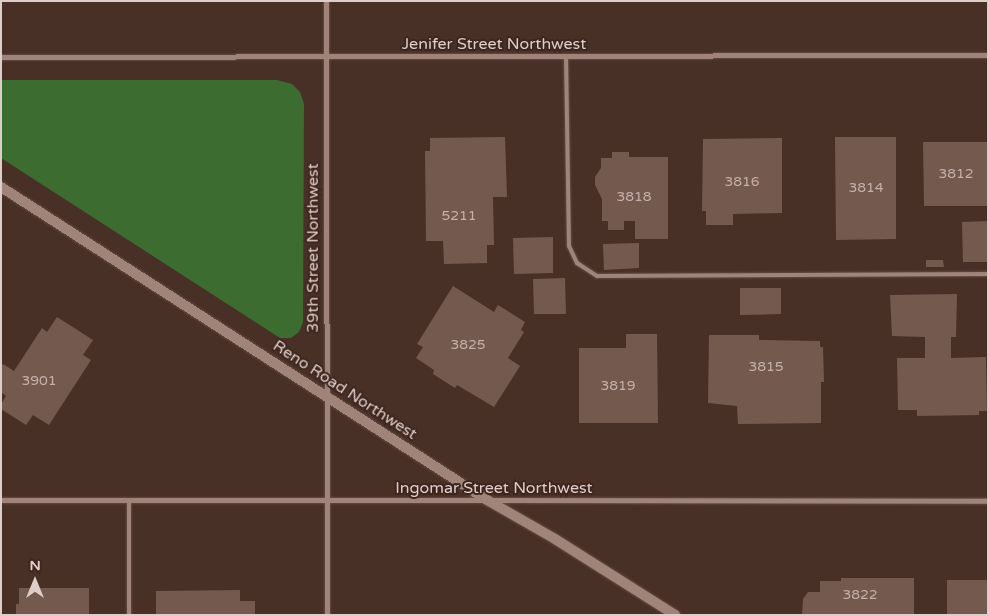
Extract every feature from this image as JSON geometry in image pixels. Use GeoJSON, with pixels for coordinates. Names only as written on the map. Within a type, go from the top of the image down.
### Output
{"type":"FeatureCollection","features":[{"type":"Feature","properties":{"kind":"main road","name":"Reno Road Northwest"},"geometry":{"type":"LineString","coordinates":[[1,187],[487,500],[556,538],[675,615]]}},
{"type":"Feature","properties":{"kind":"street","name":"39th Street Northwest"},"geometry":{"type":"LineString","coordinates":[[326,1],[327,615]]}},
{"type":"Feature","properties":{"kind":"street","name":"Jenifer Street Northwest"},"geometry":{"type":"LineString","coordinates":[[1,57],[988,55]]}},
{"type":"Feature","properties":{"kind":"street","name":"Ingomar Street Northwest"},"geometry":{"type":"LineString","coordinates":[[1,500],[988,501]]}},
{"type":"Feature","properties":{"kind":"lane"},"geometry":{"type":"LineString","coordinates":[[566,56],[570,246],[577,263],[596,276],[988,274]]}},
{"type":"Feature","properties":{"kind":"lane"},"geometry":{"type":"LineString","coordinates":[[128,501],[128,615]]}},
{"type":"Feature","properties":{"kind":"green space"},"geometry":{"type":"Polygon","coordinates":[[[1,80],[277,80],[292,84],[300,92],[304,104],[303,322],[299,332],[291,338],[280,338],[1,158],[1,80]]]}},
{"type":"Feature","properties":{"kind":"building"},"geometry":{"type":"Polygon","coordinates":[[[505,137],[507,197],[493,197],[494,245],[487,245],[487,263],[444,264],[443,241],[426,241],[425,151],[430,151],[430,138],[505,137]]]}},
{"type":"Feature","properties":{"kind":"building"},"geometry":{"type":"Polygon","coordinates":[[[835,137],[896,137],[896,239],[836,240],[835,137]]]}},
{"type":"Feature","properties":{"kind":"building"},"geometry":{"type":"Polygon","coordinates":[[[782,138],[782,213],[733,214],[733,225],[706,225],[706,211],[702,211],[703,139],[782,138]]]}},
{"type":"Feature","properties":{"kind":"building"},"geometry":{"type":"Polygon","coordinates":[[[923,142],[988,142],[988,206],[924,206],[923,142]]]}},
{"type":"Feature","properties":{"kind":"building"},"geometry":{"type":"Polygon","coordinates":[[[612,152],[629,152],[629,157],[668,157],[668,239],[635,239],[635,221],[624,221],[624,230],[608,230],[608,221],[602,221],[602,199],[595,185],[595,177],[601,168],[601,158],[612,158],[612,152]]]}},
{"type":"Feature","properties":{"kind":"building"},"geometry":{"type":"Polygon","coordinates":[[[988,221],[988,262],[963,262],[962,222],[988,221]]]}},
{"type":"Feature","properties":{"kind":"building"},"geometry":{"type":"Polygon","coordinates":[[[553,237],[553,273],[514,274],[513,238],[553,237]]]}},
{"type":"Feature","properties":{"kind":"building"},"geometry":{"type":"Polygon","coordinates":[[[639,243],[639,268],[604,270],[603,244],[639,243]]]}},
{"type":"Feature","properties":{"kind":"building"},"geometry":{"type":"Polygon","coordinates":[[[926,260],[943,260],[944,267],[926,267],[926,260]]]}},
{"type":"Feature","properties":{"kind":"building"},"geometry":{"type":"Polygon","coordinates":[[[565,278],[566,314],[534,314],[533,279],[565,278]]]}},
{"type":"Feature","properties":{"kind":"building"},"geometry":{"type":"Polygon","coordinates":[[[453,286],[494,312],[498,305],[525,322],[521,330],[524,332],[508,358],[520,366],[494,407],[457,385],[455,388],[433,374],[434,370],[416,358],[423,347],[417,344],[453,286]]]}},
{"type":"Feature","properties":{"kind":"building"},"geometry":{"type":"Polygon","coordinates":[[[740,288],[781,288],[781,314],[740,315],[740,288]]]}},
{"type":"Feature","properties":{"kind":"building"},"geometry":{"type":"Polygon","coordinates":[[[957,294],[956,337],[951,337],[951,358],[986,357],[987,411],[979,411],[979,415],[917,416],[917,410],[898,410],[897,358],[925,358],[925,337],[892,336],[890,295],[957,294]]]}},
{"type":"Feature","properties":{"kind":"building"},"geometry":{"type":"Polygon","coordinates":[[[57,317],[93,340],[83,355],[91,360],[49,425],[33,415],[26,425],[1,409],[1,404],[6,396],[1,392],[1,367],[3,364],[14,371],[42,328],[47,332],[57,317]]]}},
{"type":"Feature","properties":{"kind":"building"},"geometry":{"type":"Polygon","coordinates":[[[626,334],[657,334],[658,423],[579,423],[579,348],[626,348],[626,334]]]}},
{"type":"Feature","properties":{"kind":"building"},"geometry":{"type":"Polygon","coordinates":[[[709,335],[759,335],[759,340],[820,341],[820,347],[823,347],[824,382],[821,382],[821,423],[738,424],[737,406],[708,403],[709,335]]]}},
{"type":"Feature","properties":{"kind":"building"},"geometry":{"type":"Polygon","coordinates":[[[841,578],[914,578],[914,615],[802,615],[803,599],[808,592],[820,592],[820,581],[841,581],[841,578]]]}},
{"type":"Feature","properties":{"kind":"building"},"geometry":{"type":"Polygon","coordinates":[[[947,580],[988,580],[988,615],[947,615],[947,580]]]}},
{"type":"Feature","properties":{"kind":"building"},"geometry":{"type":"Polygon","coordinates":[[[19,588],[89,588],[89,615],[16,615],[16,604],[19,604],[19,588]]]}},
{"type":"Feature","properties":{"kind":"building"},"geometry":{"type":"Polygon","coordinates":[[[240,590],[240,601],[255,601],[255,615],[156,615],[156,591],[240,590]]]}}]}
